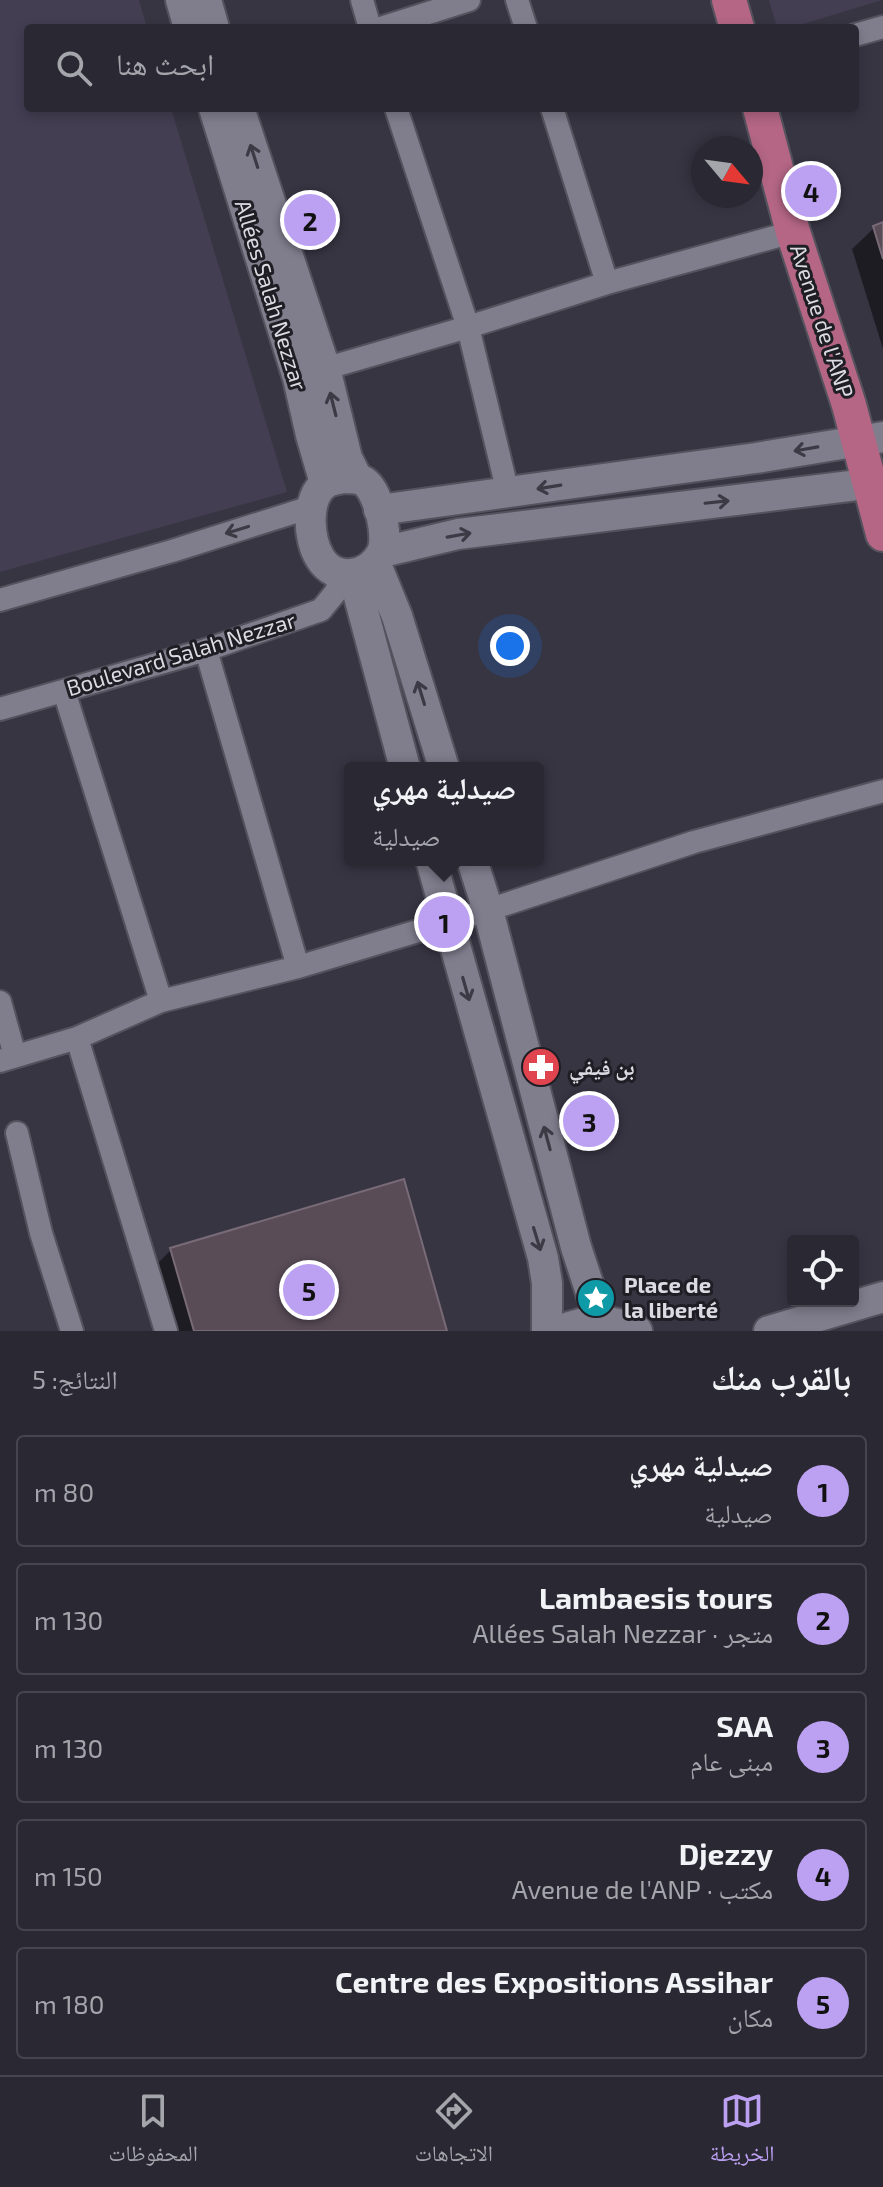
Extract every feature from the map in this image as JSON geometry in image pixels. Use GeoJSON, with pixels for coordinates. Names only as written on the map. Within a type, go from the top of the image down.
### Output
{"type":"FeatureCollection","features":[{"type":"Feature","properties":{"kind":"main road"},"geometry":{"type":"LineString","coordinates":[[729,0],[736,24]]}},
{"type":"Feature","properties":{"kind":"main road","name":"Avenue de l'ANP"},"geometry":{"type":"LineString","coordinates":[[761,112],[793,232],[871,439],[883,534]]}},
{"type":"Feature","properties":{"kind":"street"},"geometry":{"type":"LineString","coordinates":[[181,0],[188,24]]}},
{"type":"Feature","properties":{"kind":"street"},"geometry":{"type":"LineString","coordinates":[[206,0],[213,24]]}},
{"type":"Feature","properties":{"kind":"street"},"geometry":{"type":"LineString","coordinates":[[362,0],[369,24]]}},
{"type":"Feature","properties":{"kind":"street"},"geometry":{"type":"LineString","coordinates":[[394,24],[469,0]]}},
{"type":"Feature","properties":{"kind":"street"},"geometry":{"type":"LineString","coordinates":[[517,0],[525,24]]}},
{"type":"Feature","properties":{"kind":"street"},"geometry":{"type":"LineString","coordinates":[[859,34],[883,27]]}},
{"type":"Feature","properties":{"kind":"street","name":"Allées Salah Nezzar"},"geometry":{"type":"LineString","coordinates":[[215,112],[311,373],[311,435],[318,495]]}},
{"type":"Feature","properties":{"kind":"street"},"geometry":{"type":"LineString","coordinates":[[240,112],[311,373],[357,478]]}},
{"type":"Feature","properties":{"kind":"street"},"geometry":{"type":"LineString","coordinates":[[397,112],[468,327],[508,493]]}},
{"type":"Feature","properties":{"kind":"street"},"geometry":{"type":"LineString","coordinates":[[553,112],[607,283]]}},
{"type":"Feature","properties":{"kind":"street"},"geometry":{"type":"LineString","coordinates":[[311,373],[607,283],[793,232]]}},
{"type":"Feature","properties":{"kind":"street"},"geometry":{"type":"LineString","coordinates":[[379,510],[871,439]]}},
{"type":"Feature","properties":{"kind":"street"},"geometry":{"type":"LineString","coordinates":[[666,470],[667,508]]}},
{"type":"Feature","properties":{"kind":"street"},"geometry":{"type":"LineString","coordinates":[[0,600],[172,551],[318,495],[333,480],[357,478],[366,482],[379,510],[385,542],[364,566]]}},
{"type":"Feature","properties":{"kind":"street"},"geometry":{"type":"LineString","coordinates":[[318,495],[311,533],[318,556],[324,563],[364,566],[458,534],[876,483]]}},
{"type":"Feature","properties":{"kind":"street"},"geometry":{"type":"LineString","coordinates":[[364,566],[404,762]]}},
{"type":"Feature","properties":{"kind":"street"},"geometry":{"type":"LineString","coordinates":[[364,566],[397,616],[442,762]]}},
{"type":"Feature","properties":{"kind":"street","name":"Boulevard Salah Nezzar"},"geometry":{"type":"LineString","coordinates":[[0,709],[206,650],[321,610],[364,566]]}},
{"type":"Feature","properties":{"kind":"street"},"geometry":{"type":"LineString","coordinates":[[206,650],[298,967]]}},
{"type":"Feature","properties":{"kind":"street"},"geometry":{"type":"LineString","coordinates":[[64,691],[161,1001]]}},
{"type":"Feature","properties":{"kind":"street"},"geometry":{"type":"LineString","coordinates":[[0,1002],[8,1058],[77,1038],[161,1001],[298,967],[448,923],[694,842],[883,791]]}},
{"type":"Feature","properties":{"kind":"street"},"geometry":{"type":"LineString","coordinates":[[433,866],[543,1258],[547,1283],[547,1331]]}},
{"type":"Feature","properties":{"kind":"street"},"geometry":{"type":"LineString","coordinates":[[474,866],[576,1247],[600,1320]]}},
{"type":"Feature","properties":{"kind":"street"},"geometry":{"type":"LineString","coordinates":[[77,1038],[166,1331]]}},
{"type":"Feature","properties":{"kind":"street"},"geometry":{"type":"LineString","coordinates":[[17,1133],[41,1233],[72,1331]]}},
{"type":"Feature","properties":{"kind":"street"},"geometry":{"type":"LineString","coordinates":[[769,1331],[883,1297]]}},
{"type":"Feature","properties":{"kind":"street"},"geometry":{"type":"LineString","coordinates":[[560,1331],[571,1325],[600,1320],[622,1324],[637,1331]]}},
{"type":"Feature","properties":{"kind":"shaded area"},"geometry":{"type":"Polygon","coordinates":[[[0,0],[139,0],[146,24],[24,24],[24,112],[172,112],[287,492],[0,572],[0,0]]]}},
{"type":"Feature","properties":{"kind":"shaded area"},"geometry":{"type":"Polygon","coordinates":[[[769,0],[882,0],[803,24],[776,24],[769,0]]]}},
{"type":"Feature","properties":{"kind":"building"},"geometry":{"type":"Polygon","coordinates":[[[883,222],[883,259],[873,226],[883,222]]]}},
{"type":"Feature","properties":{"kind":"building"},"geometry":{"type":"Polygon","coordinates":[[[404,1179],[447,1331],[194,1331],[170,1248],[404,1179]]]}},
{"type":"Feature","properties":{"kind":"place","name":"Djezzy"},"geometry":{"type":"Point","coordinates":[811,191]}},
{"type":"Feature","properties":{"kind":"place","name":"Lambaesis tours"},"geometry":{"type":"Point","coordinates":[310,220]}},
{"type":"Feature","properties":{"kind":"place","name":"صيدلية مهري"},"geometry":{"type":"Point","coordinates":[444,922]}},
{"type":"Feature","properties":{"kind":"place","name":"بن فيفي"},"geometry":{"type":"Point","coordinates":[541,1067]}},
{"type":"Feature","properties":{"kind":"place","name":"SAA"},"geometry":{"type":"Point","coordinates":[589,1121]}},
{"type":"Feature","properties":{"kind":"place","name":"Centre des Expositions Assihar"},"geometry":{"type":"Point","coordinates":[309,1290]}},
{"type":"Feature","properties":{"kind":"place","name":"Place de la liberté"},"geometry":{"type":"Point","coordinates":[596,1298]}}]}
